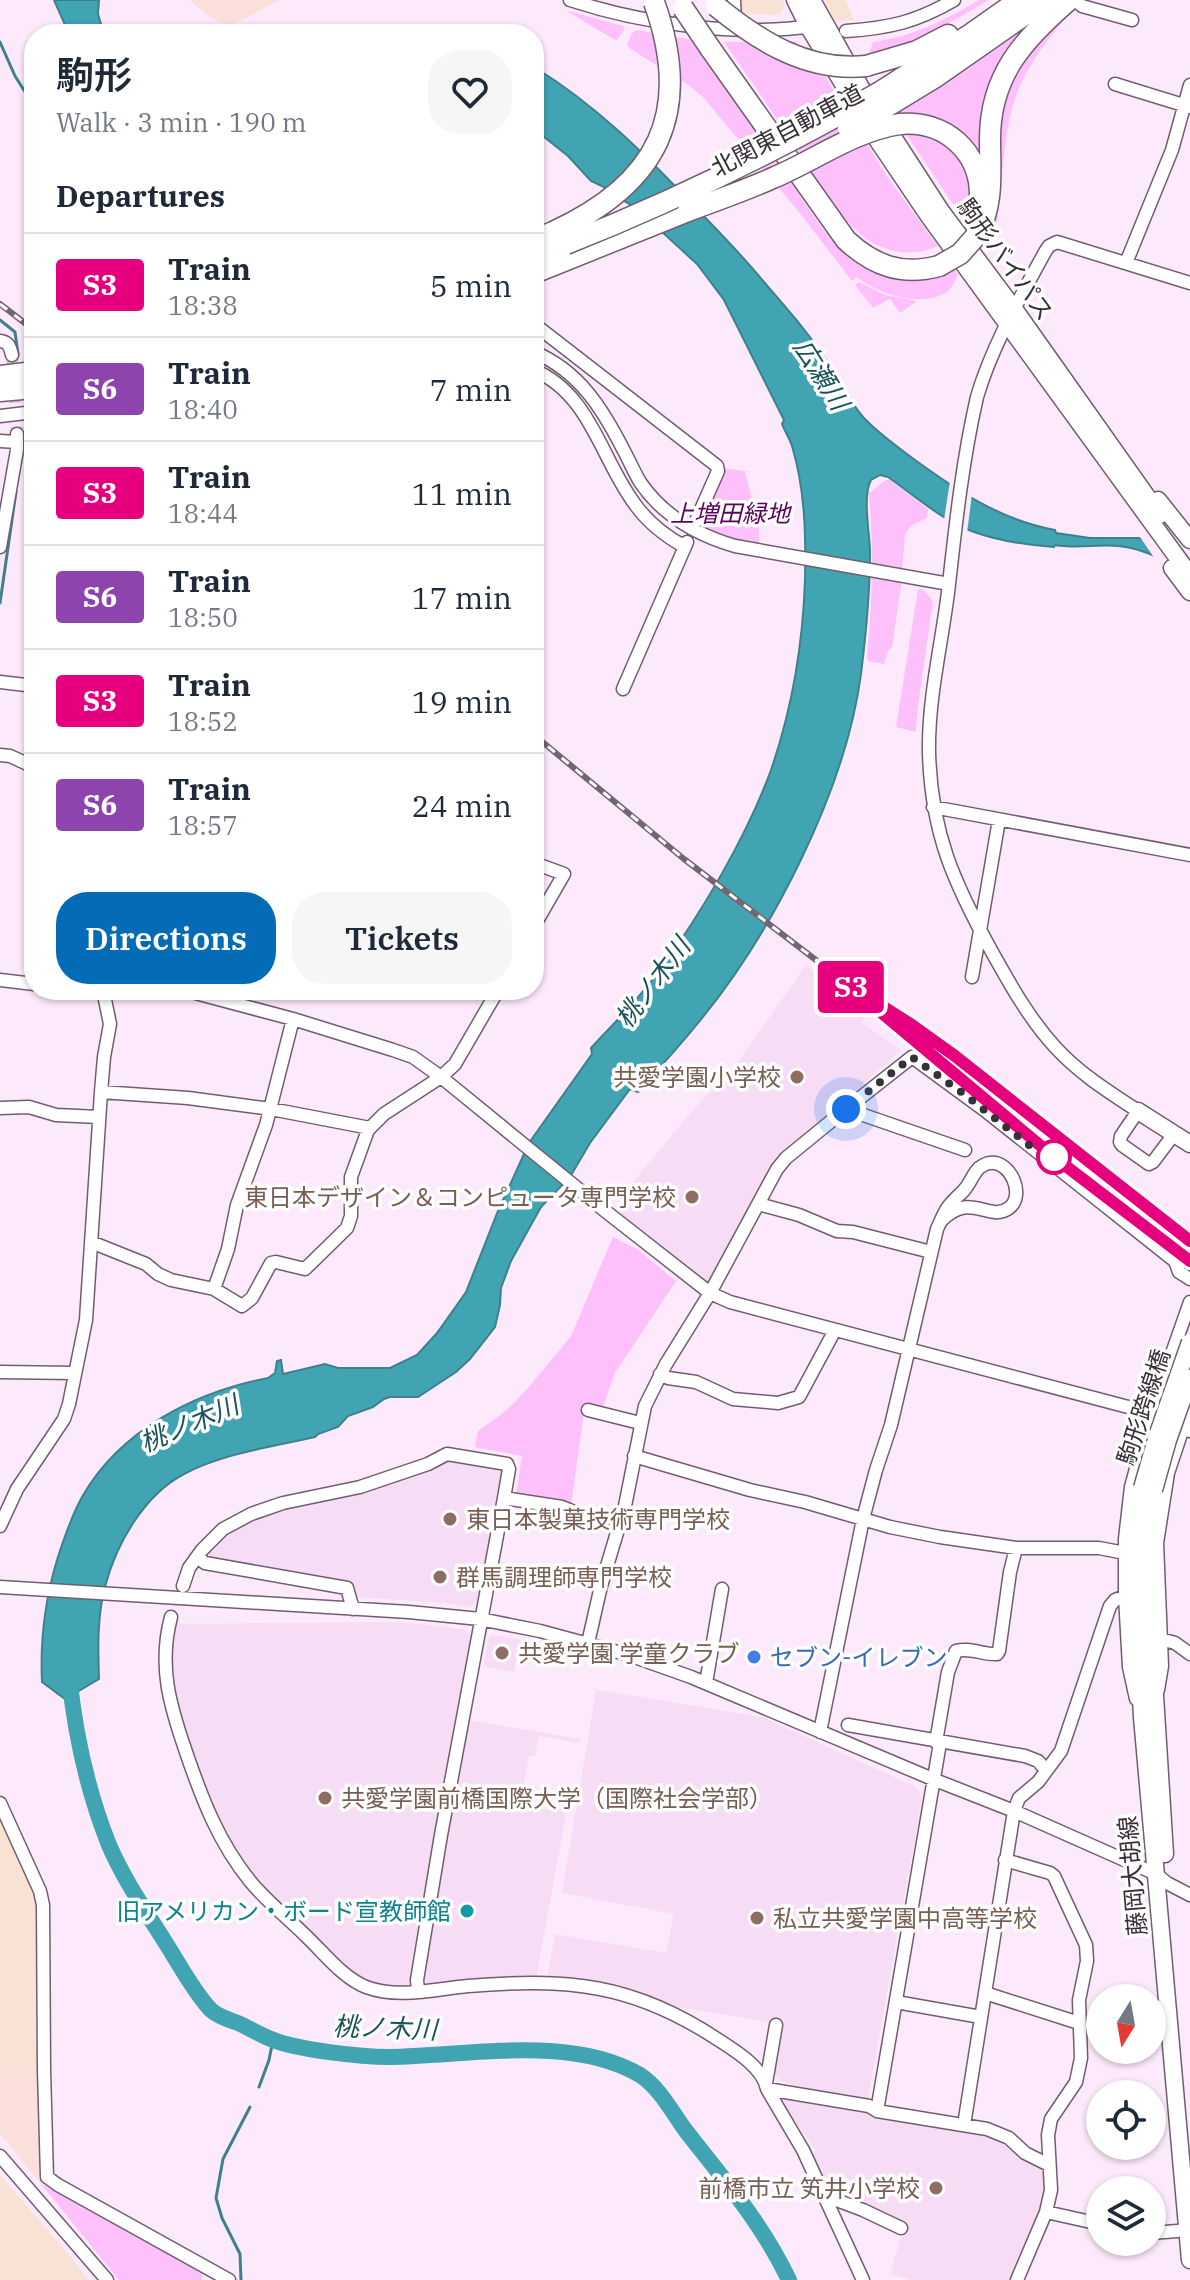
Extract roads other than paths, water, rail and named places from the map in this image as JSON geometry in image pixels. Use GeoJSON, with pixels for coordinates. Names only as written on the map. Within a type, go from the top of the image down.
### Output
{"type":"FeatureCollection","features":[{"type":"Feature","properties":{"kind":"highway"},"geometry":{"type":"LineString","coordinates":[[700,3],[761,40],[801,59],[828,66],[866,66],[917,51],[1004,0]]}},
{"type":"Feature","properties":{"kind":"highway","name":"北関東自動車道"},"geometry":{"type":"LineString","coordinates":[[558,243],[688,211],[828,140],[1019,0]]}},
{"type":"Feature","properties":{"kind":"highway","name":"北関東自動車道"},"geometry":{"type":"LineString","coordinates":[[544,260],[558,243],[634,217],[934,78],[1046,0]]}},
{"type":"Feature","properties":{"kind":"highway"},"geometry":{"type":"LineString","coordinates":[[700,3],[715,48],[857,239],[890,258],[937,262],[974,231],[986,216],[990,194],[990,122],[1002,78],[1025,42],[1069,0]]}},
{"type":"Feature","properties":{"kind":"highway"},"geometry":{"type":"LineString","coordinates":[[558,243],[587,214],[619,191],[644,165],[659,138],[667,114],[671,80],[666,43],[654,1]]}},
{"type":"Feature","properties":{"kind":"highway"},"geometry":{"type":"LineString","coordinates":[[688,211],[776,177],[876,128],[922,124],[954,137],[969,155],[980,188],[974,231]]}},
{"type":"Feature","properties":{"kind":"highway"},"geometry":{"type":"LineString","coordinates":[[0,376],[24,373]]}},
{"type":"Feature","properties":{"kind":"highway"},"geometry":{"type":"LineString","coordinates":[[0,391],[24,389]]}},
{"type":"Feature","properties":{"kind":"main road","name":"駒形バイパス"},"geometry":{"type":"LineString","coordinates":[[795,0],[816,25],[876,138],[945,239],[1011,317],[1110,444],[1174,533]]}},
{"type":"Feature","properties":{"kind":"main road","name":"駒形バイパス"},"geometry":{"type":"LineString","coordinates":[[812,0],[816,25]]}},
{"type":"Feature","properties":{"kind":"main road","name":"駒形バイパス"},"geometry":{"type":"LineString","coordinates":[[1011,317],[1110,467],[1174,533]]}},
{"type":"Feature","properties":{"kind":"main road"},"geometry":{"type":"LineString","coordinates":[[1174,533],[1190,558]]}},
{"type":"Feature","properties":{"kind":"main road"},"geometry":{"type":"LineString","coordinates":[[1174,533],[1188,583]]}},
{"type":"Feature","properties":{"kind":"main road"},"geometry":{"type":"LineString","coordinates":[[1138,1111],[1190,1144]]}},
{"type":"Feature","properties":{"kind":"main road","name":"駒形跨線橋"},"geometry":{"type":"LineString","coordinates":[[1148,1489],[1157,1436],[1190,1342]]}},
{"type":"Feature","properties":{"kind":"main road","name":"駒形跨線橋"},"geometry":{"type":"LineString","coordinates":[[1148,1489],[1190,1378]]}},
{"type":"Feature","properties":{"kind":"main road","name":"藤岡大胡線"},"geometry":{"type":"LineString","coordinates":[[1148,1489],[1147,1569],[1161,1878],[1190,2260]]}},
{"type":"Feature","properties":{"kind":"main road","name":"藤岡大胡線"},"geometry":{"type":"LineString","coordinates":[[1148,1489],[1136,1528],[1142,1717],[1190,2143]]}},
{"type":"Feature","properties":{"kind":"street"},"geometry":{"type":"LineString","coordinates":[[570,0],[616,7],[649,21],[680,25],[783,29],[816,25]]}},
{"type":"Feature","properties":{"kind":"street"},"geometry":{"type":"LineString","coordinates":[[846,31],[900,24],[928,15],[954,0]]}},
{"type":"Feature","properties":{"kind":"street"},"geometry":{"type":"LineString","coordinates":[[1075,0],[1082,6],[1132,20]]}},
{"type":"Feature","properties":{"kind":"street"},"geometry":{"type":"LineString","coordinates":[[700,3],[736,28]]}},
{"type":"Feature","properties":{"kind":"street"},"geometry":{"type":"LineString","coordinates":[[1115,84],[1187,106]]}},
{"type":"Feature","properties":{"kind":"street"},"geometry":{"type":"LineString","coordinates":[[1126,263],[1172,150],[1187,106],[1190,85]]}},
{"type":"Feature","properties":{"kind":"street"},"geometry":{"type":"LineString","coordinates":[[1174,1134],[1153,1162],[1145,1162],[1120,1142],[1138,1111],[1082,1073],[1045,1036],[1011,988],[953,878],[933,807],[929,749],[954,539],[973,417],[984,376],[1049,246],[1057,242],[1190,283]]}},
{"type":"Feature","properties":{"kind":"street"},"geometry":{"type":"LineString","coordinates":[[544,332],[717,466],[718,471],[695,523]]}},
{"type":"Feature","properties":{"kind":"street"},"geometry":{"type":"LineString","coordinates":[[0,341],[9,345],[12,355]]}},
{"type":"Feature","properties":{"kind":"street"},"geometry":{"type":"LineString","coordinates":[[544,357],[571,373],[590,394],[607,418],[639,481],[668,513],[685,526],[713,539],[766,552],[949,584]]}},
{"type":"Feature","properties":{"kind":"street"},"geometry":{"type":"LineString","coordinates":[[544,376],[568,393],[594,429],[637,507],[665,534],[686,544],[623,689]]}},
{"type":"Feature","properties":{"kind":"street"},"geometry":{"type":"LineString","coordinates":[[0,416],[24,413]]}},
{"type":"Feature","properties":{"kind":"street"},"geometry":{"type":"LineString","coordinates":[[0,441],[17,438],[0,547]]}},
{"type":"Feature","properties":{"kind":"street"},"geometry":{"type":"LineString","coordinates":[[0,682],[24,685]]}},
{"type":"Feature","properties":{"kind":"street"},"geometry":{"type":"LineString","coordinates":[[0,755],[24,762]]}},
{"type":"Feature","properties":{"kind":"street"},"geometry":{"type":"LineString","coordinates":[[933,807],[1190,855]]}},
{"type":"Feature","properties":{"kind":"street"},"geometry":{"type":"LineString","coordinates":[[972,977],[999,820]]}},
{"type":"Feature","properties":{"kind":"street"},"geometry":{"type":"LineString","coordinates":[[544,867],[564,874],[544,909]]}},
{"type":"Feature","properties":{"kind":"street"},"geometry":{"type":"LineString","coordinates":[[0,980],[24,983]]}},
{"type":"Feature","properties":{"kind":"street"},"geometry":{"type":"LineString","coordinates":[[0,1526],[17,1489],[64,1419],[86,1320],[101,1092],[110,1024],[105,1000]]}},
{"type":"Feature","properties":{"kind":"street"},"geometry":{"type":"LineString","coordinates":[[240,1000],[413,1057],[710,1293],[730,1302],[1151,1413],[1186,1430]]}},
{"type":"Feature","properties":{"kind":"street"},"geometry":{"type":"LineString","coordinates":[[91,1242],[146,1264],[171,1280],[214,1289],[242,1306],[252,1298],[271,1263],[303,1270],[344,1232],[351,1216],[351,1177],[370,1128],[396,1105],[441,1077],[455,1064],[492,1000]]}},
{"type":"Feature","properties":{"kind":"street"},"geometry":{"type":"LineString","coordinates":[[214,1289],[228,1249],[237,1205],[271,1109],[293,1019]]}},
{"type":"Feature","properties":{"kind":"street"},"geometry":{"type":"LineString","coordinates":[[588,1643],[625,1506],[640,1423],[660,1374],[710,1293],[777,1169],[912,1057],[999,1121],[1175,1261],[1179,1272],[1190,1279]]}},
{"type":"Feature","properties":{"kind":"street"},"geometry":{"type":"LineString","coordinates":[[101,1092],[188,1098],[271,1109],[370,1128]]}},
{"type":"Feature","properties":{"kind":"street"},"geometry":{"type":"LineString","coordinates":[[0,1108],[29,1107],[56,1115],[99,1117]]}},
{"type":"Feature","properties":{"kind":"street"},"geometry":{"type":"LineString","coordinates":[[846,1109],[965,1150]]}},
{"type":"Feature","properties":{"kind":"street"},"geometry":{"type":"LineString","coordinates":[[820,1732],[863,1519],[891,1425],[941,1221],[946,1208],[985,1164],[997,1164],[1014,1180],[1014,1199],[1007,1210],[961,1206],[941,1221]]}},
{"type":"Feature","properties":{"kind":"street"},"geometry":{"type":"LineString","coordinates":[[758,1204],[799,1215],[837,1231],[853,1232],[931,1252]]}},
{"type":"Feature","properties":{"kind":"street"},"geometry":{"type":"LineString","coordinates":[[1142,1717],[1129,1667],[1125,1596],[1131,1487],[1151,1413],[1190,1302]]}},
{"type":"Feature","properties":{"kind":"street"},"geometry":{"type":"LineString","coordinates":[[660,1374],[696,1382],[733,1399],[778,1403],[799,1397],[835,1330]]}},
{"type":"Feature","properties":{"kind":"street"},"geometry":{"type":"LineString","coordinates":[[0,1372],[75,1373]]}},
{"type":"Feature","properties":{"kind":"street"},"geometry":{"type":"LineString","coordinates":[[1154,1696],[1162,1677],[1157,1543],[1168,1473],[1186,1430],[1190,1407]]}},
{"type":"Feature","properties":{"kind":"street"},"geometry":{"type":"LineString","coordinates":[[588,1410],[640,1423]]}},
{"type":"Feature","properties":{"kind":"street"},"geometry":{"type":"LineString","coordinates":[[183,1586],[189,1568],[223,1529],[251,1514],[283,1503],[360,1487],[428,1464],[447,1454],[507,1464],[509,1469],[504,1498],[438,1849],[418,1990]]}},
{"type":"Feature","properties":{"kind":"street"},"geometry":{"type":"LineString","coordinates":[[634,1456],[750,1490],[940,1537],[1016,1548],[1089,1547],[1125,1553]]}},
{"type":"Feature","properties":{"kind":"street"},"geometry":{"type":"LineString","coordinates":[[504,1498],[569,1509],[584,1516],[620,1519]]}},
{"type":"Feature","properties":{"kind":"street"},"geometry":{"type":"LineString","coordinates":[[877,2111],[935,1780],[948,1672],[956,1651],[997,1654],[999,1651],[1016,1548]]}},
{"type":"Feature","properties":{"kind":"street"},"geometry":{"type":"LineString","coordinates":[[197,1557],[205,1563],[347,1588],[353,1609]]}},
{"type":"Feature","properties":{"kind":"street"},"geometry":{"type":"LineString","coordinates":[[2,1588],[480,1619],[588,1643],[706,1683],[1014,1811],[1161,1878],[1190,1895]]}},
{"type":"Feature","properties":{"kind":"street"},"geometry":{"type":"LineString","coordinates":[[706,1683],[722,1589]]}},
{"type":"Feature","properties":{"kind":"street"},"geometry":{"type":"LineString","coordinates":[[964,2125],[1014,1811],[1019,1798],[1038,1782],[1061,1751],[1110,1606],[1125,1596]]}},
{"type":"Feature","properties":{"kind":"street"},"geometry":{"type":"LineString","coordinates":[[171,1617],[164,1642],[164,1656],[177,1733],[198,1792],[229,1853],[252,1884],[347,1974],[365,1986],[400,1993],[478,1985],[582,1985],[657,2005],[698,2027],[745,2060],[766,2086],[799,2141],[863,2280]]}},
{"type":"Feature","properties":{"kind":"street"},"geometry":{"type":"LineString","coordinates":[[1161,1642],[1175,1643],[1190,1654]]}},
{"type":"Feature","properties":{"kind":"street"},"geometry":{"type":"LineString","coordinates":[[848,1725],[1032,1757],[1046,1770]]}},
{"type":"Feature","properties":{"kind":"street"},"geometry":{"type":"LineString","coordinates":[[0,1803],[40,1891],[43,1905],[47,2177],[211,2275],[229,2280]]}},
{"type":"Feature","properties":{"kind":"street"},"geometry":{"type":"LineString","coordinates":[[1005,1860],[1052,1874],[1086,1945],[1087,1961],[1079,2000],[1081,2058],[1076,2082],[1051,2119],[1048,2135],[1051,2190],[1046,2212],[1017,2280]]}},
{"type":"Feature","properties":{"kind":"street"},"geometry":{"type":"LineString","coordinates":[[985,1993],[1079,2023]]}},
{"type":"Feature","properties":{"kind":"street"},"geometry":{"type":"LineString","coordinates":[[896,2002],[981,2017]]}},
{"type":"Feature","properties":{"kind":"street"},"geometry":{"type":"LineString","coordinates":[[766,2086],[776,2025]]}},
{"type":"Feature","properties":{"kind":"street"},"geometry":{"type":"LineString","coordinates":[[766,2086],[869,2106],[877,2111],[987,2129],[1009,2138],[1025,2153],[1049,2165]]}},
{"type":"Feature","properties":{"kind":"street"},"geometry":{"type":"LineString","coordinates":[[0,2156],[107,2280]]}},
{"type":"Feature","properties":{"kind":"street"},"geometry":{"type":"LineString","coordinates":[[827,2199],[863,2210],[901,2228]]}},
{"type":"Feature","properties":{"kind":"street"},"geometry":{"type":"LineString","coordinates":[[1046,2212],[1086,2221]]}},
{"type":"Feature","properties":{"kind":"street"},"geometry":{"type":"LineString","coordinates":[[1166,2232],[1189,2230]]}},
{"type":"Feature","properties":{"kind":"water"},"geometry":{"type":"Polygon","coordinates":[[[54,0],[99,0],[101,24],[65,24],[54,0]]]}},
{"type":"Feature","properties":{"kind":"water","name":"広瀬川"},"geometry":{"type":"Polygon","coordinates":[[[544,74],[619,131],[721,234],[806,331],[859,412],[893,443],[945,481],[997,511],[1055,530],[1056,533],[1090,538],[1139,538],[1160,543],[1190,571],[1127,547],[1054,547],[984,535],[940,515],[888,477],[880,475],[871,480],[867,505],[870,553],[867,614],[853,718],[840,765],[802,858],[753,947],[691,1032],[638,1092],[630,1089],[590,1143],[570,1177],[541,1207],[511,1261],[501,1288],[495,1327],[456,1372],[418,1397],[390,1397],[348,1416],[338,1427],[315,1437],[215,1461],[184,1474],[156,1494],[124,1538],[110,1571],[99,1621],[99,1679],[65,1699],[42,1682],[46,1605],[68,1528],[82,1497],[98,1473],[117,1452],[162,1418],[213,1393],[268,1378],[275,1373],[277,1361],[281,1360],[283,1374],[325,1364],[338,1368],[390,1368],[417,1355],[466,1292],[529,1143],[592,1054],[591,1048],[651,981],[707,900],[736,848],[771,770],[795,676],[805,579],[802,495],[792,446],[782,424],[784,420],[724,300],[697,264],[636,208],[591,181],[568,156],[544,137],[544,74]]]}},
{"type":"Feature","properties":{"kind":"waterway"},"geometry":{"type":"LineString","coordinates":[[0,42],[24,90]]}},
{"type":"Feature","properties":{"kind":"waterway"},"geometry":{"type":"LineString","coordinates":[[0,320],[15,332],[18,354]]}},
{"type":"Feature","properties":{"kind":"waterway"},"geometry":{"type":"LineString","coordinates":[[0,603],[16,492]]}},
{"type":"Feature","properties":{"kind":"waterway","name":"桃ノ木川"},"geometry":{"type":"LineString","coordinates":[[69,1675],[83,1762],[109,1845],[129,1884],[188,1979],[214,2012],[271,2039],[329,2052],[390,2057],[485,2051],[551,2051],[613,2062],[640,2075],[660,2093],[742,2202],[789,2280]]}},
{"type":"Feature","properties":{"kind":"waterway"},"geometry":{"type":"LineString","coordinates":[[259,2087],[273,2040]]}},
{"type":"Feature","properties":{"kind":"waterway"},"geometry":{"type":"LineString","coordinates":[[241,2280],[240,2254],[216,2198],[223,2159],[250,2107]]}},
{"type":"Feature","properties":{"kind":"tunnel"},"geometry":{"type":"LineString","coordinates":[[12,355],[17,434]]}},
{"type":"Feature","properties":{"kind":"railway"},"geometry":{"type":"LineString","coordinates":[[0,304],[24,322]]}},
{"type":"Feature","properties":{"kind":"railway"},"geometry":{"type":"LineString","coordinates":[[544,743],[684,859],[846,983],[1054,1157],[1190,1262]]}},
{"type":"Feature","properties":{"kind":"railway"},"geometry":{"type":"LineString","coordinates":[[915,1027],[1040,1121],[1190,1241]]}},
{"type":"Feature","properties":{"kind":"train","name":"S3"},"geometry":{"type":"LineString","coordinates":[[1190,1241],[955,1056],[846,983],[1054,1157],[1190,1261]]}},
{"type":"Feature","properties":{"kind":"place","name":"共愛学園小学校"},"geometry":{"type":"Point","coordinates":[797,1077]}},
{"type":"Feature","properties":{"kind":"place","name":"東日本デザイン＆コンピュータ専門学校"},"geometry":{"type":"Point","coordinates":[692,1197]}},
{"type":"Feature","properties":{"kind":"place","name":"東日本製菓技術専門学校"},"geometry":{"type":"Point","coordinates":[450,1519]}},
{"type":"Feature","properties":{"kind":"place","name":"群馬調理師専門学校"},"geometry":{"type":"Point","coordinates":[440,1577]}},
{"type":"Feature","properties":{"kind":"place","name":"共愛学園 学童クラブ"},"geometry":{"type":"Point","coordinates":[502,1653]}},
{"type":"Feature","properties":{"kind":"place","name":"セブン-イレブン"},"geometry":{"type":"Point","coordinates":[754,1657]}},
{"type":"Feature","properties":{"kind":"place","name":"共愛学園前橋国際大学（国際社会学部）"},"geometry":{"type":"Point","coordinates":[325,1798]}},
{"type":"Feature","properties":{"kind":"place","name":"旧アメリカン・ボード宣教師館"},"geometry":{"type":"Point","coordinates":[467,1911]}},
{"type":"Feature","properties":{"kind":"place","name":"私立共愛学園中高等学校"},"geometry":{"type":"Point","coordinates":[757,1918]}},
{"type":"Feature","properties":{"kind":"place","name":"前橋市立 笂井小学校"},"geometry":{"type":"Point","coordinates":[936,2188]}},
{"type":"Feature","properties":{"kind":"park label","name":"上増田緑地"},"geometry":{"type":"Point","coordinates":[730,513]}}]}
